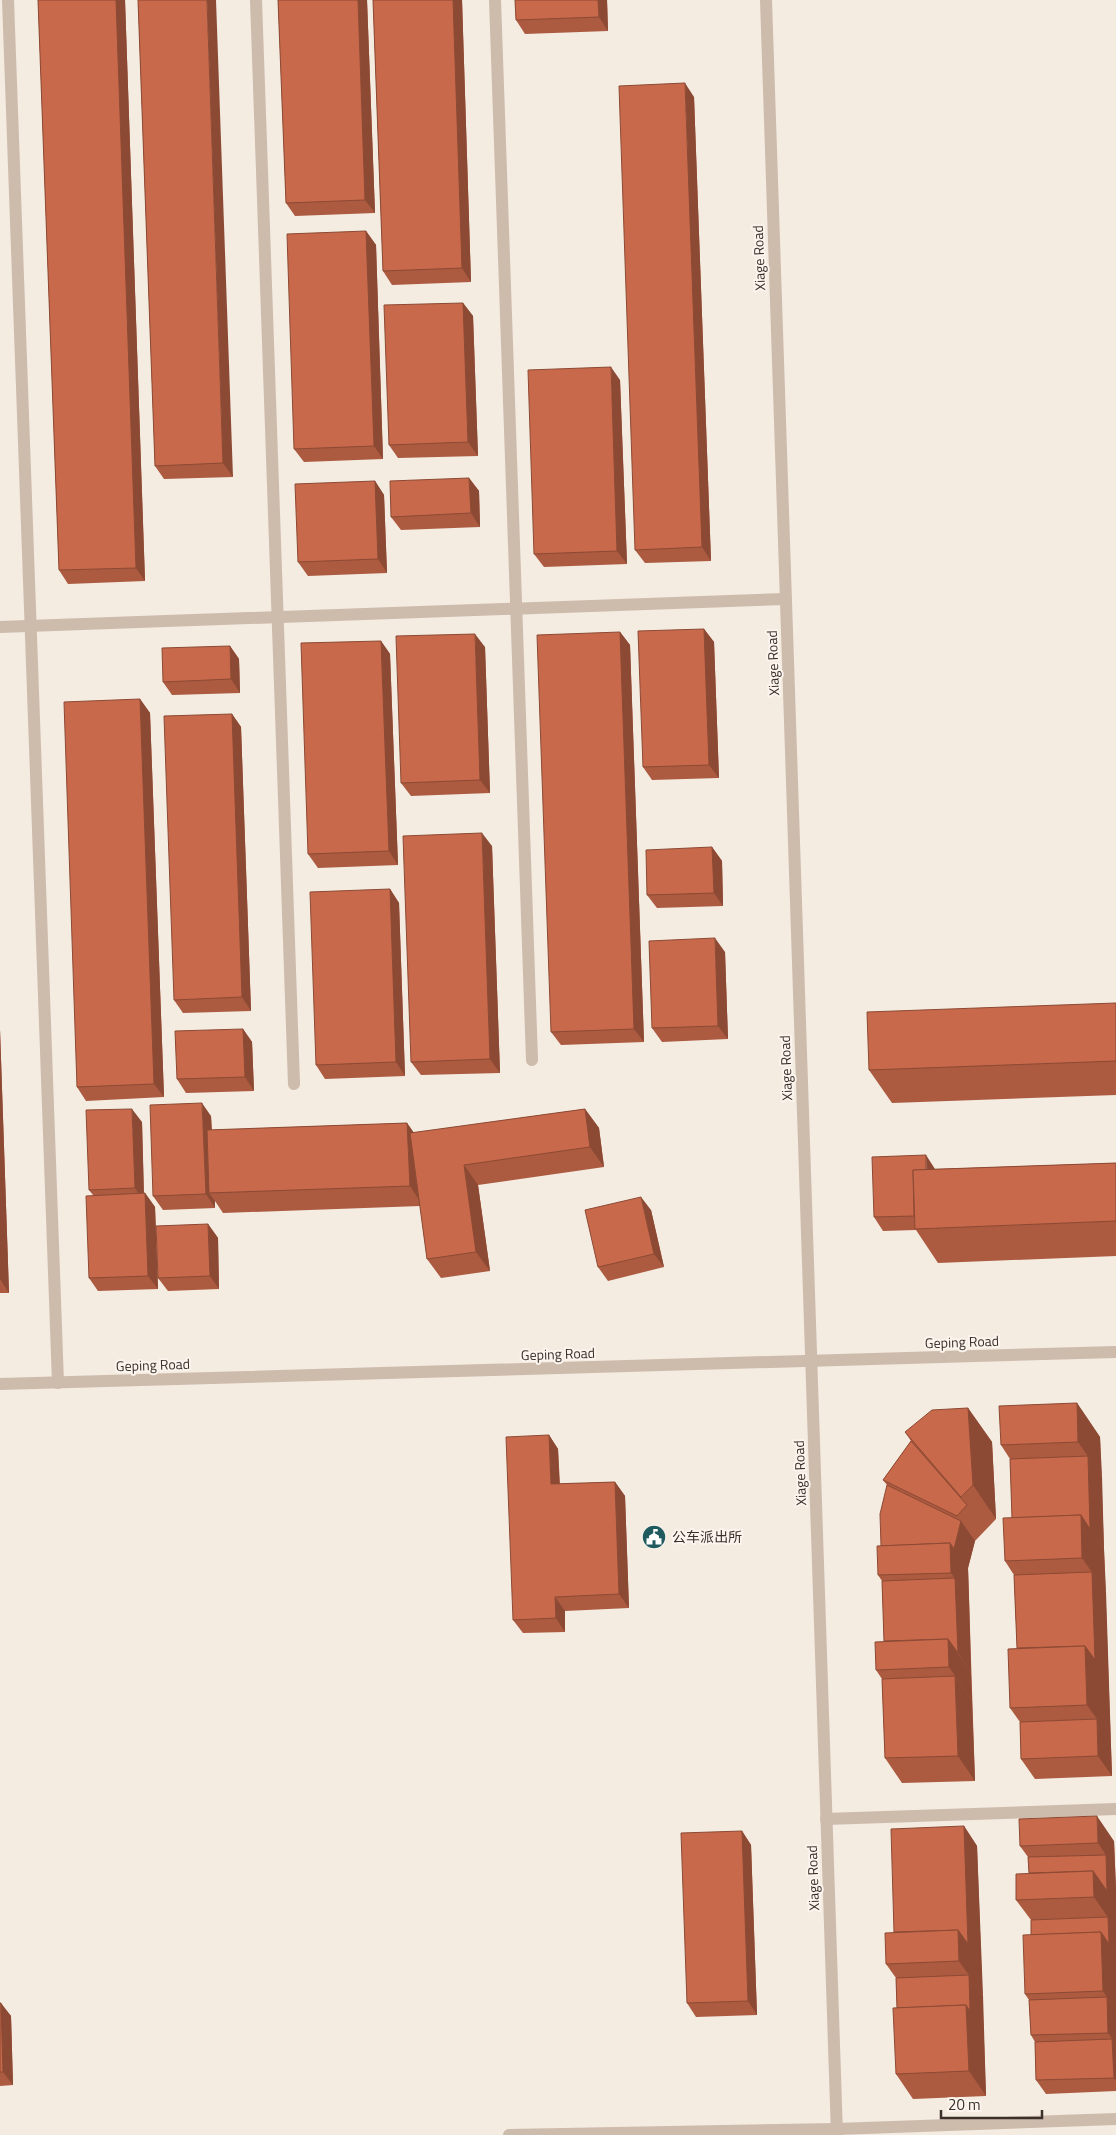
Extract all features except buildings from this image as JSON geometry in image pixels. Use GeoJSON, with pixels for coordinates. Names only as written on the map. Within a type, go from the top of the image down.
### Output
{"type":"FeatureCollection","features":[{"type":"Feature","properties":{"kind":"street"},"geometry":{"type":"LineString","coordinates":[[8,0],[58,1383]]}},
{"type":"Feature","properties":{"kind":"street"},"geometry":{"type":"LineString","coordinates":[[256,0],[294,1084]]}},
{"type":"Feature","properties":{"kind":"street"},"geometry":{"type":"LineString","coordinates":[[495,0],[532,1060]]}},
{"type":"Feature","properties":{"kind":"street","name":"Xiage Road"},"geometry":{"type":"LineString","coordinates":[[766,0],[837,2132]]}},
{"type":"Feature","properties":{"kind":"street"},"geometry":{"type":"LineString","coordinates":[[0,627],[786,599]]}},
{"type":"Feature","properties":{"kind":"street","name":"Geping Road"},"geometry":{"type":"LineString","coordinates":[[0,1384],[1116,1352]]}},
{"type":"Feature","properties":{"kind":"street"},"geometry":{"type":"LineString","coordinates":[[826,1819],[1116,1809]]}},
{"type":"Feature","properties":{"kind":"street"},"geometry":{"type":"LineString","coordinates":[[509,2135],[837,2132],[1116,2119]]}},
{"type":"Feature","properties":{"kind":"place","name":"公车派出所"},"geometry":{"type":"Point","coordinates":[654,1537]}}]}
